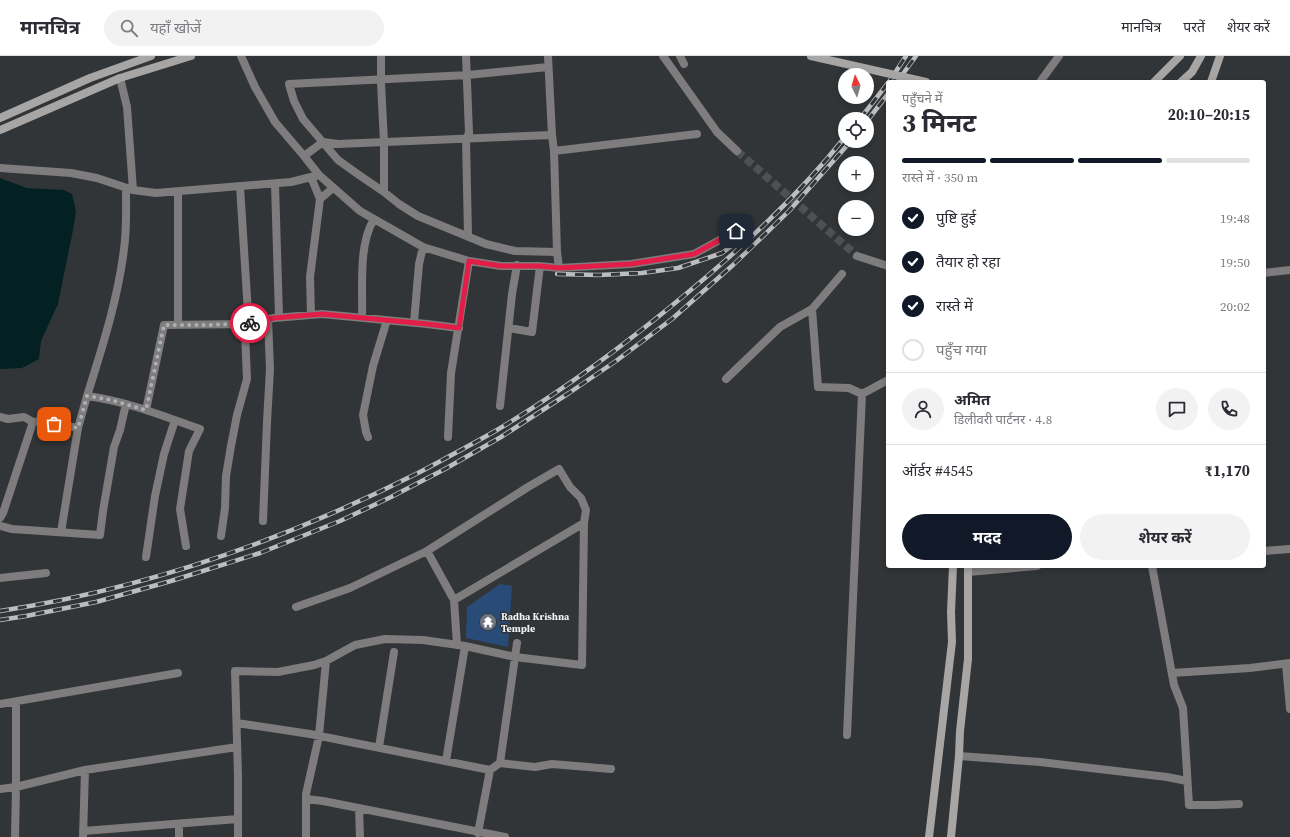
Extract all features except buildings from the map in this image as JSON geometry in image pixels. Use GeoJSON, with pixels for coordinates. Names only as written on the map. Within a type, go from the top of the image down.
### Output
{"type":"FeatureCollection","features":[{"type":"Feature","properties":{"kind":"street"},"geometry":{"type":"LineString","coordinates":[[0,118],[90,78],[151,56]]}},
{"type":"Feature","properties":{"kind":"street"},"geometry":{"type":"LineString","coordinates":[[0,130],[120,78],[191,56]]}},
{"type":"Feature","properties":{"kind":"street"},"geometry":{"type":"LineString","coordinates":[[240,56],[255,87],[275,122],[304,156],[315,176],[320,199],[310,277],[311,315]]}},
{"type":"Feature","properties":{"kind":"street"},"geometry":{"type":"LineString","coordinates":[[381,56],[384,192]]}},
{"type":"Feature","properties":{"kind":"street"},"geometry":{"type":"LineString","coordinates":[[466,56],[468,75],[469,132],[466,139],[468,236]]}},
{"type":"Feature","properties":{"kind":"street"},"geometry":{"type":"LineString","coordinates":[[548,56],[559,268]]}},
{"type":"Feature","properties":{"kind":"street"},"geometry":{"type":"LineString","coordinates":[[663,56],[717,132],[737,151]]}},
{"type":"Feature","properties":{"kind":"street"},"geometry":{"type":"LineString","coordinates":[[680,56],[684,64]]}},
{"type":"Feature","properties":{"kind":"street"},"geometry":{"type":"LineString","coordinates":[[811,56],[917,80]]}},
{"type":"Feature","properties":{"kind":"street"},"geometry":{"type":"LineString","coordinates":[[1041,80],[1059,56]]}},
{"type":"Feature","properties":{"kind":"street"},"geometry":{"type":"LineString","coordinates":[[1156,80],[1180,56]]}},
{"type":"Feature","properties":{"kind":"street"},"geometry":{"type":"LineString","coordinates":[[1183,80],[1192,72],[1201,56]]}},
{"type":"Feature","properties":{"kind":"street"},"geometry":{"type":"LineString","coordinates":[[1212,80],[1220,56]]}},
{"type":"Feature","properties":{"kind":"street"},"geometry":{"type":"LineString","coordinates":[[548,68],[468,75],[289,84],[294,101],[303,119],[338,160],[418,216],[486,244],[515,251],[557,252]]}},
{"type":"Feature","properties":{"kind":"street"},"geometry":{"type":"LineString","coordinates":[[62,532],[78,428],[106,334],[124,248],[130,189],[127,107],[120,78]]}},
{"type":"Feature","properties":{"kind":"street"},"geometry":{"type":"LineString","coordinates":[[554,151],[697,134]]}},
{"type":"Feature","properties":{"kind":"street"},"geometry":{"type":"LineString","coordinates":[[304,156],[323,142],[338,144],[552,135]]}},
{"type":"Feature","properties":{"kind":"street"},"geometry":{"type":"LineString","coordinates":[[0,168],[71,173],[97,178],[130,189],[156,194],[275,184],[315,176],[334,188],[360,211],[423,247],[469,261],[501,266],[517,265],[559,268],[631,264],[694,254],[736,231]]}},
{"type":"Feature","properties":{"kind":"street"},"geometry":{"type":"LineString","coordinates":[[275,184],[279,317]]}},
{"type":"Feature","properties":{"kind":"street"},"geometry":{"type":"LineString","coordinates":[[221,536],[225,508],[226,476],[236,415],[247,379],[245,332],[248,313],[240,186]]}},
{"type":"Feature","properties":{"kind":"street"},"geometry":{"type":"LineString","coordinates":[[320,199],[334,188]]}},
{"type":"Feature","properties":{"kind":"street"},"geometry":{"type":"LineString","coordinates":[[178,192],[178,325]]}},
{"type":"Feature","properties":{"kind":"street"},"geometry":{"type":"LineString","coordinates":[[362,317],[363,253],[368,228],[374,219]]}},
{"type":"Feature","properties":{"kind":"street"},"geometry":{"type":"LineString","coordinates":[[414,322],[419,264],[423,247]]}},
{"type":"Feature","properties":{"kind":"street"},"geometry":{"type":"LineString","coordinates":[[857,256],[886,265]]}},
{"type":"Feature","properties":{"kind":"street"},"geometry":{"type":"LineString","coordinates":[[448,437],[451,373],[469,261]]}},
{"type":"Feature","properties":{"kind":"street"},"geometry":{"type":"LineString","coordinates":[[500,406],[508,328],[517,265]]}},
{"type":"Feature","properties":{"kind":"street"},"geometry":{"type":"LineString","coordinates":[[508,328],[532,332],[540,266]]}},
{"type":"Feature","properties":{"kind":"street"},"geometry":{"type":"LineString","coordinates":[[1266,273],[1290,270]]}},
{"type":"Feature","properties":{"kind":"street"},"geometry":{"type":"LineString","coordinates":[[726,379],[780,327],[812,309],[842,274]]}},
{"type":"Feature","properties":{"kind":"street"},"geometry":{"type":"LineString","coordinates":[[812,309],[818,387],[849,388],[862,394]]}},
{"type":"Feature","properties":{"kind":"street"},"geometry":{"type":"LineString","coordinates":[[146,410],[164,325],[247,324],[279,317],[322,314],[414,322],[459,328]]}},
{"type":"Feature","properties":{"kind":"street"},"geometry":{"type":"LineString","coordinates":[[263,521],[270,369],[268,319]]}},
{"type":"Feature","properties":{"kind":"street"},"geometry":{"type":"LineString","coordinates":[[368,437],[363,415],[372,366],[387,320]]}},
{"type":"Feature","properties":{"kind":"street"},"geometry":{"type":"LineString","coordinates":[[862,394],[886,381]]}},
{"type":"Feature","properties":{"kind":"street"},"geometry":{"type":"LineString","coordinates":[[847,735],[862,394]]}},
{"type":"Feature","properties":{"kind":"street"},"geometry":{"type":"LineString","coordinates":[[87,396],[126,404],[200,429],[189,451],[180,509],[186,546]]}},
{"type":"Feature","properties":{"kind":"street"},"geometry":{"type":"LineString","coordinates":[[0,526],[12,529],[100,535],[114,447],[120,430],[126,404]]}},
{"type":"Feature","properties":{"kind":"street"},"geometry":{"type":"LineString","coordinates":[[0,417],[8,419],[24,417],[33,422],[41,421],[78,428]]}},
{"type":"Feature","properties":{"kind":"street"},"geometry":{"type":"LineString","coordinates":[[146,557],[155,496],[164,454],[175,420]]}},
{"type":"Feature","properties":{"kind":"street"},"geometry":{"type":"LineString","coordinates":[[0,518],[4,513],[33,422]]}},
{"type":"Feature","properties":{"kind":"street"},"geometry":{"type":"LineString","coordinates":[[238,837],[235,671],[278,672],[314,665],[326,661],[355,645],[385,639],[423,640],[515,657],[582,665],[584,523],[586,510],[581,498],[570,487],[558,470],[427,551],[350,588],[296,607]]}},
{"type":"Feature","properties":{"kind":"street"},"geometry":{"type":"LineString","coordinates":[[454,600],[584,523]]}},
{"type":"Feature","properties":{"kind":"street"},"geometry":{"type":"LineString","coordinates":[[1266,552],[1290,549]]}},
{"type":"Feature","properties":{"kind":"street"},"geometry":{"type":"LineString","coordinates":[[427,551],[454,600],[461,646],[446,761]]}},
{"type":"Feature","properties":{"kind":"street"},"geometry":{"type":"LineString","coordinates":[[929,837],[952,642],[952,568]]}},
{"type":"Feature","properties":{"kind":"street"},"geometry":{"type":"LineString","coordinates":[[950,837],[968,659],[968,569],[991,568]]}},
{"type":"Feature","properties":{"kind":"street"},"geometry":{"type":"LineString","coordinates":[[1152,568],[1174,685],[1183,708],[1189,804],[1239,804]]}},
{"type":"Feature","properties":{"kind":"street"},"geometry":{"type":"LineString","coordinates":[[0,578],[46,573]]}},
{"type":"Feature","properties":{"kind":"street"},"geometry":{"type":"LineString","coordinates":[[500,764],[517,643]]}},
{"type":"Feature","properties":{"kind":"street"},"geometry":{"type":"LineString","coordinates":[[379,747],[394,652]]}},
{"type":"Feature","properties":{"kind":"street"},"geometry":{"type":"LineString","coordinates":[[306,837],[306,794],[319,736],[326,661]]}},
{"type":"Feature","properties":{"kind":"street"},"geometry":{"type":"LineString","coordinates":[[1172,673],[1288,664],[1290,709]]}},
{"type":"Feature","properties":{"kind":"street"},"geometry":{"type":"LineString","coordinates":[[0,704],[178,673]]}},
{"type":"Feature","properties":{"kind":"street"},"geometry":{"type":"LineString","coordinates":[[15,837],[16,702]]}},
{"type":"Feature","properties":{"kind":"street"},"geometry":{"type":"LineString","coordinates":[[237,723],[379,747],[490,770],[500,764],[535,768],[552,764],[611,769]]}},
{"type":"Feature","properties":{"kind":"street"},"geometry":{"type":"LineString","coordinates":[[0,789],[16,787],[85,770],[237,747]]}},
{"type":"Feature","properties":{"kind":"street"},"geometry":{"type":"LineString","coordinates":[[958,756],[1040,762],[1167,777],[1187,781]]}},
{"type":"Feature","properties":{"kind":"street"},"geometry":{"type":"LineString","coordinates":[[85,770],[83,834],[238,819]]}},
{"type":"Feature","properties":{"kind":"street"},"geometry":{"type":"LineString","coordinates":[[478,832],[490,770]]}},
{"type":"Feature","properties":{"kind":"street"},"geometry":{"type":"LineString","coordinates":[[306,799],[323,801],[505,837]]}},
{"type":"Feature","properties":{"kind":"street"},"geometry":{"type":"LineString","coordinates":[[359,808],[360,837]]}},
{"type":"Feature","properties":{"kind":"street"},"geometry":{"type":"LineString","coordinates":[[179,824],[179,837]]}},
{"type":"Feature","properties":{"kind":"water"},"geometry":{"type":"Polygon","coordinates":[[[0,178],[27,188],[64,190],[72,194],[76,211],[58,304],[41,341],[39,359],[22,368],[0,369],[0,178]]]}},
{"type":"Feature","properties":{"kind":"tunnel"},"geometry":{"type":"LineString","coordinates":[[737,151],[857,256]]}},
{"type":"Feature","properties":{"kind":"railway"},"geometry":{"type":"LineString","coordinates":[[890,80],[906,56]]}},
{"type":"Feature","properties":{"kind":"railway"},"geometry":{"type":"LineString","coordinates":[[898,80],[916,56]]}},
{"type":"Feature","properties":{"kind":"railway"},"geometry":{"type":"LineString","coordinates":[[865,112],[886,86]]}},
{"type":"Feature","properties":{"kind":"railway"},"geometry":{"type":"LineString","coordinates":[[874,112],[886,97]]}},
{"type":"Feature","properties":{"kind":"railway"},"geometry":{"type":"LineString","coordinates":[[0,611],[108,589],[161,575],[266,540],[368,497],[418,473],[487,436],[522,415],[594,366],[641,331],[686,294],[770,220],[790,200],[838,145]]}},
{"type":"Feature","properties":{"kind":"railway"},"geometry":{"type":"LineString","coordinates":[[0,620],[96,602],[171,581],[260,553],[340,521],[445,469],[501,437],[569,393],[616,361],[672,319],[733,265],[789,211],[845,148]]}},
{"type":"Feature","properties":{"kind":"railway"},"geometry":{"type":"LineString","coordinates":[[557,274],[599,275],[642,273],[678,268],[722,253],[740,240]]}},
{"type":"Feature","properties":{"kind":"way so far"},"geometry":{"type":"LineString","coordinates":[[54,424],[78,428],[87,396],[107,399],[146,410],[164,325],[250,323]]}},
{"type":"Feature","properties":{"kind":"place","name":"Radha Krishna Temple"},"geometry":{"type":"Point","coordinates":[488,622]}},
{"type":"Feature","properties":{"kind":"route"},"geometry":{"type":"LineString","coordinates":[[250,323],[274,318],[322,314],[459,328],[469,261],[501,266],[517,265],[559,268],[631,264],[694,254],[736,231]]}}]}
